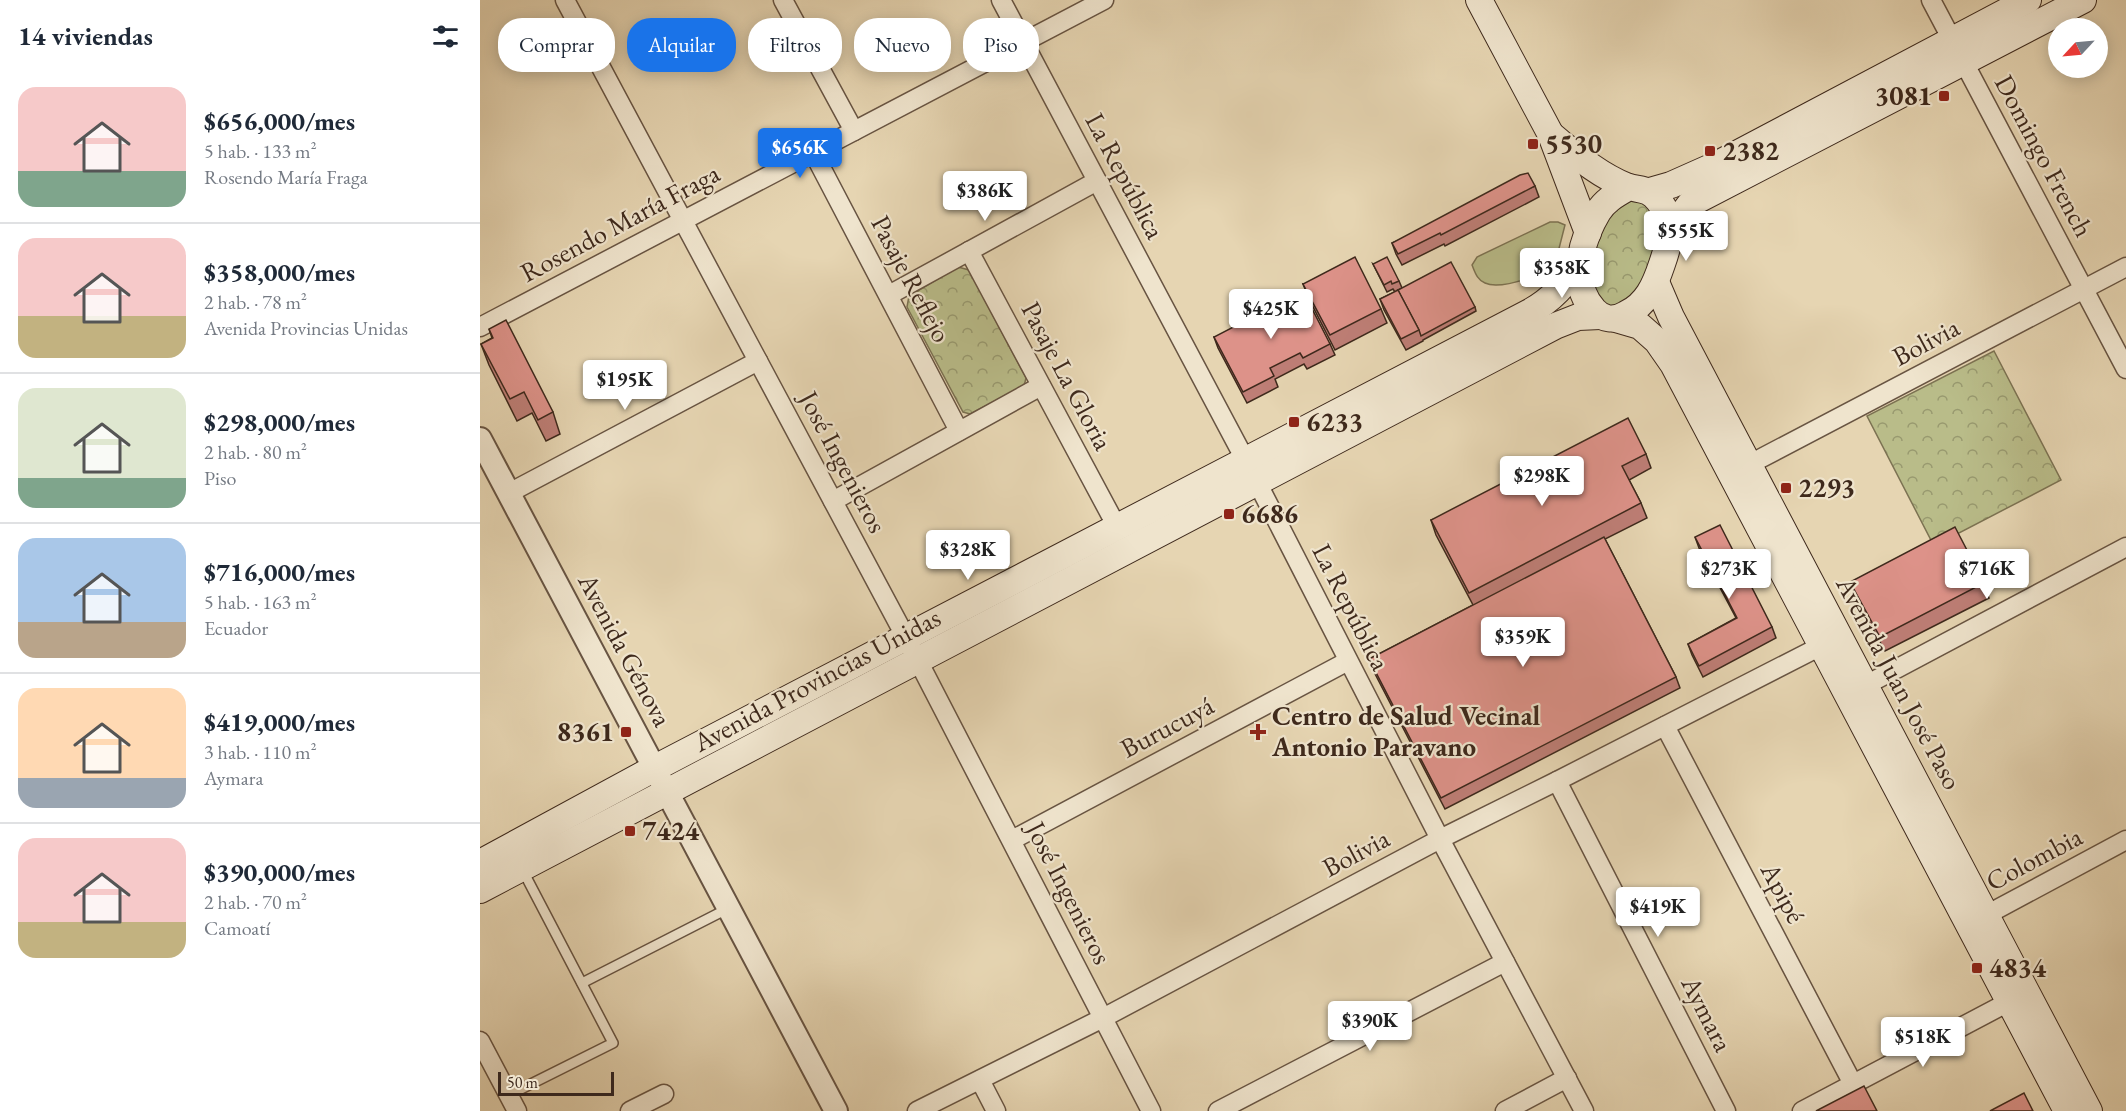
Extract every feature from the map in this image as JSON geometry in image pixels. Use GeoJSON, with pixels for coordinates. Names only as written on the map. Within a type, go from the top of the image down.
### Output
{"type":"FeatureCollection","features":[{"type":"Feature","properties":{"kind":"main road"},"geometry":{"type":"LineString","coordinates":[[2028,0],[1958,51],[1690,204],[1671,229],[1656,282],[1640,305],[1608,317],[1589,305],[1582,291],[1579,276],[1580,261],[1588,232],[1598,211],[1612,196],[1639,189],[1671,185],[1958,51],[2083,0]]}},
{"type":"Feature","properties":{"kind":"main road"},"geometry":{"type":"LineString","coordinates":[[1482,1],[1551,135],[1588,232]]}},
{"type":"Feature","properties":{"kind":"main road"},"geometry":{"type":"LineString","coordinates":[[1551,135],[1598,173],[1639,189],[1660,201],[1671,229]]}},
{"type":"Feature","properties":{"kind":"main road","name":"Avenida Provincias Unidas"},"geometry":{"type":"LineString","coordinates":[[480,890],[917,661],[1546,303],[1565,284],[1580,261]]}},
{"type":"Feature","properties":{"kind":"main road","name":"Avenida Juan José Paso"},"geometry":{"type":"LineString","coordinates":[[1656,282],[1671,317],[1750,464],[1854,686],[2018,997],[2090,1111]]}},
{"type":"Feature","properties":{"kind":"main road","name":"Avenida Provincias Unidas"},"geometry":{"type":"LineString","coordinates":[[480,863],[655,768],[1117,527],[1252,471],[1555,326],[1578,317],[1608,317]]}},
{"type":"Feature","properties":{"kind":"main road","name":"Avenida Juan José Paso"},"geometry":{"type":"LineString","coordinates":[[1608,317],[1640,326],[1657,341],[1673,364],[1821,646],[1854,686]]}},
{"type":"Feature","properties":{"kind":"main road","name":"Avenida Juan José Paso"},"geometry":{"type":"LineString","coordinates":[[2018,997],[2067,1111]]}},
{"type":"Feature","properties":{"kind":"street","name":"José Ingenieros"},"geometry":{"type":"LineString","coordinates":[[565,0],[906,639],[1151,1111]]}},
{"type":"Feature","properties":{"kind":"street"},"geometry":{"type":"LineString","coordinates":[[783,0],[854,131]]}},
{"type":"Feature","properties":{"kind":"street","name":"La República"},"geometry":{"type":"LineString","coordinates":[[1001,0],[1011,18]]}},
{"type":"Feature","properties":{"kind":"street","name":"Rosendo María Fraga"},"geometry":{"type":"LineString","coordinates":[[1039,34],[1104,0]]}},
{"type":"Feature","properties":{"kind":"street","name":"Domingo French"},"geometry":{"type":"LineString","coordinates":[[1931,0],[2126,369]]}},
{"type":"Feature","properties":{"kind":"street","name":"La República"},"geometry":{"type":"LineString","coordinates":[[1039,71],[1252,471],[1440,839],[1584,1111]]}},
{"type":"Feature","properties":{"kind":"street","name":"Rosendo María Fraga"},"geometry":{"type":"LineString","coordinates":[[480,327],[967,72]]}},
{"type":"Feature","properties":{"kind":"street","name":"Pasaje Reflejo"},"geometry":{"type":"LineString","coordinates":[[813,152],[959,431]]}},
{"type":"Feature","properties":{"kind":"street"},"geometry":{"type":"LineString","coordinates":[[889,295],[1097,181]]}},
{"type":"Feature","properties":{"kind":"street","name":"Pasaje La Gloria"},"geometry":{"type":"LineString","coordinates":[[969,251],[1117,527]]}},
{"type":"Feature","properties":{"kind":"street","name":"Bolivia"},"geometry":{"type":"LineString","coordinates":[[1750,464],[2126,267]]}},
{"type":"Feature","properties":{"kind":"street"},"geometry":{"type":"LineString","coordinates":[[508,493],[758,361]]}},
{"type":"Feature","properties":{"kind":"street"},"geometry":{"type":"LineString","coordinates":[[833,501],[1041,386]]}},
{"type":"Feature","properties":{"kind":"street","name":"Avenida Génova"},"geometry":{"type":"LineString","coordinates":[[480,439],[836,1111]]}},
{"type":"Feature","properties":{"kind":"street"},"geometry":{"type":"LineString","coordinates":[[1854,686],[2126,547]]}},
{"type":"Feature","properties":{"kind":"street","name":"Bolivia"},"geometry":{"type":"LineString","coordinates":[[917,1111],[1103,1018],[1440,839],[1821,646]]}},
{"type":"Feature","properties":{"kind":"street","name":"Burucuyá"},"geometry":{"type":"LineString","coordinates":[[1012,840],[1348,661]]}},
{"type":"Feature","properties":{"kind":"street","name":"Apipé"},"geometry":{"type":"LineString","coordinates":[[1665,726],[1853,1084]]}},
{"type":"Feature","properties":{"kind":"street","name":"Aymara"},"geometry":{"type":"LineString","coordinates":[[1557,781],[1726,1111]]}},
{"type":"Feature","properties":{"kind":"street","name":"Colombia"},"geometry":{"type":"LineString","coordinates":[[1977,920],[2126,840]]}},
{"type":"Feature","properties":{"kind":"street"},"geometry":{"type":"LineString","coordinates":[[1218,1111],[1505,962]]}},
{"type":"Feature","properties":{"kind":"street"},"geometry":{"type":"LineString","coordinates":[[1802,1111],[2018,997]]}},
{"type":"Feature","properties":{"kind":"street"},"geometry":{"type":"LineString","coordinates":[[482,1052],[517,1111]]}},
{"type":"Feature","properties":{"kind":"street"},"geometry":{"type":"LineString","coordinates":[[1505,1111],[1567,1078]]}},
{"type":"Feature","properties":{"kind":"street"},"geometry":{"type":"LineString","coordinates":[[980,1080],[996,1111]]}},
{"type":"Feature","properties":{"kind":"street"},"geometry":{"type":"LineString","coordinates":[[630,1111],[664,1094]]}},
{"type":"Feature","properties":{"kind":"lane"},"geometry":{"type":"LineString","coordinates":[[508,1095],[613,1043],[521,868]]}},
{"type":"Feature","properties":{"kind":"lane"},"geometry":{"type":"LineString","coordinates":[[582,983],[729,908]]}},
{"type":"Feature","properties":{"kind":"green space"},"geometry":{"type":"Polygon","coordinates":[[[1630,197],[1645,199],[1660,229],[1647,277],[1633,296],[1613,308],[1605,307],[1598,299],[1590,277],[1595,248],[1607,218],[1630,197]]]}},
{"type":"Feature","properties":{"kind":"green space"},"geometry":{"type":"Polygon","coordinates":[[[1550,222],[1565,225],[1554,268],[1510,284],[1492,285],[1478,278],[1472,265],[1477,257],[1550,222]]]}},
{"type":"Feature","properties":{"kind":"green space"},"geometry":{"type":"Polygon","coordinates":[[[958,267],[969,270],[1026,378],[1024,386],[970,414],[963,412],[907,307],[909,296],[958,267]]]}},
{"type":"Feature","properties":{"kind":"green space"},"geometry":{"type":"Polygon","coordinates":[[[1994,351],[2061,480],[1934,546],[1867,416],[1994,351]]]}},
{"type":"Feature","properties":{"kind":"building"},"geometry":{"type":"Polygon","coordinates":[[[1528,173],[1535,186],[1441,235],[1440,233],[1398,254],[1392,243],[1520,175],[1528,173]]]}},
{"type":"Feature","properties":{"kind":"building"},"geometry":{"type":"Polygon","coordinates":[[[1355,257],[1381,309],[1330,335],[1303,284],[1355,257]]]}},
{"type":"Feature","properties":{"kind":"building"},"geometry":{"type":"Polygon","coordinates":[[[1387,257],[1399,281],[1392,284],[1391,281],[1384,285],[1373,264],[1387,257]]]}},
{"type":"Feature","properties":{"kind":"building"},"geometry":{"type":"Polygon","coordinates":[[[1451,262],[1475,307],[1421,336],[1398,290],[1451,262]]]}},
{"type":"Feature","properties":{"kind":"building"},"geometry":{"type":"Polygon","coordinates":[[[1398,290],[1419,330],[1401,339],[1380,299],[1398,290]]]}},
{"type":"Feature","properties":{"kind":"building"},"geometry":{"type":"Polygon","coordinates":[[[1303,291],[1330,344],[1303,358],[1300,353],[1270,368],[1274,376],[1243,392],[1214,337],[1303,291]]]}},
{"type":"Feature","properties":{"kind":"building"},"geometry":{"type":"Polygon","coordinates":[[[506,320],[553,412],[538,420],[524,392],[510,399],[481,344],[493,338],[489,329],[506,320]]]}},
{"type":"Feature","properties":{"kind":"building"},"geometry":{"type":"Polygon","coordinates":[[[1628,418],[1646,454],[1622,466],[1641,503],[1469,593],[1431,520],[1628,418]]]}},
{"type":"Feature","properties":{"kind":"building"},"geometry":{"type":"Polygon","coordinates":[[[1720,525],[1772,627],[1699,666],[1688,644],[1737,618],[1695,537],[1720,525]]]}},
{"type":"Feature","properties":{"kind":"building"},"geometry":{"type":"Polygon","coordinates":[[[1955,527],[1984,583],[1880,637],[1850,582],[1955,527]]]}},
{"type":"Feature","properties":{"kind":"building"},"geometry":{"type":"Polygon","coordinates":[[[1604,537],[1676,677],[1441,798],[1369,659],[1604,537]]]}},
{"type":"Feature","properties":{"kind":"building"},"geometry":{"type":"Polygon","coordinates":[[[1864,1086],[1877,1111],[1816,1111],[1864,1086]]]}},
{"type":"Feature","properties":{"kind":"building"},"geometry":{"type":"Polygon","coordinates":[[[2024,1093],[2033,1111],[1990,1111],[2024,1093]]]}},
{"type":"Feature","properties":{"kind":"place","name":"3081"},"geometry":{"type":"Point","coordinates":[1944,96]}},
{"type":"Feature","properties":{"kind":"place","name":"5530"},"geometry":{"type":"Point","coordinates":[1533,144]}},
{"type":"Feature","properties":{"kind":"place","name":"2382"},"geometry":{"type":"Point","coordinates":[1710,151]}},
{"type":"Feature","properties":{"kind":"place","name":"6233"},"geometry":{"type":"Point","coordinates":[1294,422]}},
{"type":"Feature","properties":{"kind":"place","name":"2293"},"geometry":{"type":"Point","coordinates":[1786,488]}},
{"type":"Feature","properties":{"kind":"place","name":"6686"},"geometry":{"type":"Point","coordinates":[1229,514]}},
{"type":"Feature","properties":{"kind":"place","name":"8361"},"geometry":{"type":"Point","coordinates":[626,732]}},
{"type":"Feature","properties":{"kind":"place","name":"Centro de Salud Vecinal Antonio Paravano"},"geometry":{"type":"Point","coordinates":[1258,732]}},
{"type":"Feature","properties":{"kind":"place","name":"7424"},"geometry":{"type":"Point","coordinates":[630,831]}},
{"type":"Feature","properties":{"kind":"place","name":"4834"},"geometry":{"type":"Point","coordinates":[1977,968]}}]}
